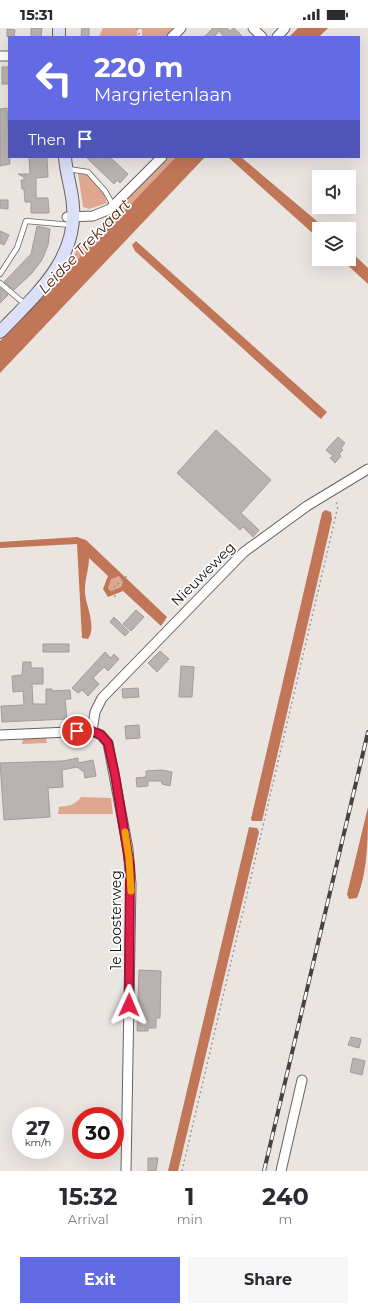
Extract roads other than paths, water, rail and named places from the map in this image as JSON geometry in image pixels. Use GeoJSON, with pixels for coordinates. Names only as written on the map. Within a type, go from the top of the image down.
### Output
{"type":"FeatureCollection","features":[{"type":"Feature","properties":{"kind":"main road"},"geometry":{"type":"LineString","coordinates":[[0,325],[48,280],[60,264],[68,244],[72,194],[67,175],[65,158]]}},
{"type":"Feature","properties":{"kind":"main road"},"geometry":{"type":"LineString","coordinates":[[0,332],[24,303]]}},
{"type":"Feature","properties":{"kind":"street"},"geometry":{"type":"LineString","coordinates":[[173,36],[181,28]]}},
{"type":"Feature","properties":{"kind":"street"},"geometry":{"type":"LineString","coordinates":[[252,28],[261,36]]}},
{"type":"Feature","properties":{"kind":"street"},"geometry":{"type":"LineString","coordinates":[[278,36],[286,28]]}},
{"type":"Feature","properties":{"kind":"street"},"geometry":{"type":"LineString","coordinates":[[70,221],[93,216],[114,207],[161,158]]}},
{"type":"Feature","properties":{"kind":"street","name":"Nieuweweg"},"geometry":{"type":"LineString","coordinates":[[92,731],[95,712],[102,698],[212,582],[244,552],[330,492],[368,469]]}},
{"type":"Feature","properties":{"kind":"street"},"geometry":{"type":"LineString","coordinates":[[0,735],[92,731]]}},
{"type":"Feature","properties":{"kind":"street","name":"1e Loosterweg"},"geometry":{"type":"LineString","coordinates":[[92,731],[101,735],[108,743],[128,849],[131,884],[126,1171]]}},
{"type":"Feature","properties":{"kind":"street"},"geometry":{"type":"LineString","coordinates":[[281,1171],[302,1080]]}},
{"type":"Feature","properties":{"kind":"lane"},"geometry":{"type":"LineString","coordinates":[[67,175],[88,172],[105,191],[114,207]]}},
{"type":"Feature","properties":{"kind":"lane"},"geometry":{"type":"LineString","coordinates":[[0,274],[17,248],[26,221],[70,221]]}},
{"type":"Feature","properties":{"kind":"lane"},"geometry":{"type":"LineString","coordinates":[[0,283],[24,303]]}},
{"type":"Feature","properties":{"kind":"railway"},"geometry":{"type":"LineString","coordinates":[[264,1171],[368,732]]}},
{"type":"Feature","properties":{"kind":"water label","name":"Leidse Trekvaart"},"geometry":{"type":"Point","coordinates":[84,246]}}]}
